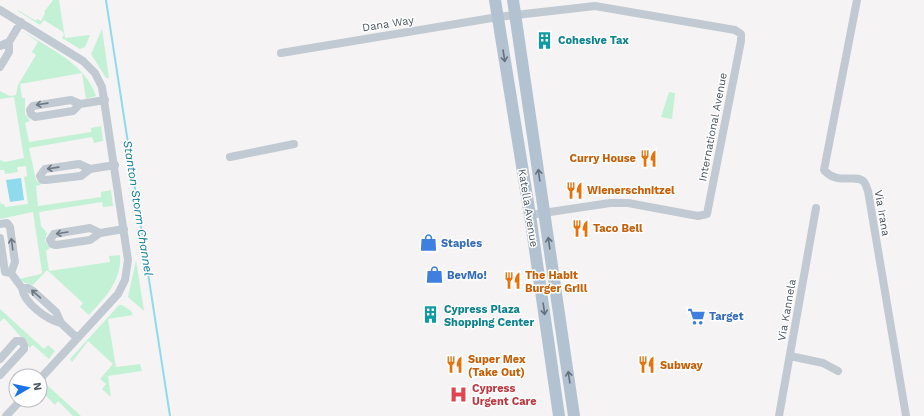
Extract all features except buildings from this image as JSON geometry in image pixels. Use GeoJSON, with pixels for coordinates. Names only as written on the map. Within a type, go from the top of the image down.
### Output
{"type":"FeatureCollection","features":[{"type":"Feature","properties":{"kind":"main road","name":"Katella Avenue"},"geometry":{"type":"LineString","coordinates":[[495,0],[530,216],[559,416]]}},
{"type":"Feature","properties":{"kind":"main road","name":"Katella Avenue"},"geometry":{"type":"LineString","coordinates":[[513,0],[574,416]]}},
{"type":"Feature","properties":{"kind":"street","name":"Via Irana"},"geometry":{"type":"LineString","coordinates":[[857,0],[824,170],[829,176],[839,179],[859,179],[864,182],[868,191],[906,416]]}},
{"type":"Feature","properties":{"kind":"street","name":"Dana Way"},"geometry":{"type":"LineString","coordinates":[[281,53],[498,17],[596,6],[735,30],[741,34]]}},
{"type":"Feature","properties":{"kind":"street"},"geometry":{"type":"LineString","coordinates":[[0,10],[83,61],[95,73],[102,87],[105,100],[124,228],[128,260],[125,280],[118,294],[48,370]]}},
{"type":"Feature","properties":{"kind":"street"},"geometry":{"type":"LineString","coordinates":[[0,67],[9,52],[9,42],[21,22]]}},
{"type":"Feature","properties":{"kind":"street","name":"International Avenue"},"geometry":{"type":"LineString","coordinates":[[545,213],[610,203],[628,203],[698,216],[707,214],[740,48],[741,34]]}},
{"type":"Feature","properties":{"kind":"street"},"geometry":{"type":"LineString","coordinates":[[0,46],[9,42]]}},
{"type":"Feature","properties":{"kind":"street"},"geometry":{"type":"LineString","coordinates":[[80,104],[71,100],[33,106],[30,110],[31,114],[35,117],[72,111],[80,104],[105,100]]}},
{"type":"Feature","properties":{"kind":"street"},"geometry":{"type":"LineString","coordinates":[[230,157],[294,144]]}},
{"type":"Feature","properties":{"kind":"street"},"geometry":{"type":"LineString","coordinates":[[90,169],[83,165],[72,165],[45,169],[40,176],[42,180],[46,180],[81,176],[90,169],[115,165]]}},
{"type":"Feature","properties":{"kind":"street","name":"Via Kannela"},"geometry":{"type":"LineString","coordinates":[[779,416],[816,208]]}},
{"type":"Feature","properties":{"kind":"street"},"geometry":{"type":"LineString","coordinates":[[530,216],[545,213]]}},
{"type":"Feature","properties":{"kind":"street"},"geometry":{"type":"LineString","coordinates":[[0,224],[7,223],[10,227],[15,262],[11,272]]}},
{"type":"Feature","properties":{"kind":"street"},"geometry":{"type":"LineString","coordinates":[[100,233],[90,228],[54,234],[50,240],[52,244],[56,245],[90,240],[100,233],[124,228]]}},
{"type":"Feature","properties":{"kind":"street"},"geometry":{"type":"LineString","coordinates":[[0,238],[5,272],[11,272]]}},
{"type":"Feature","properties":{"kind":"street"},"geometry":{"type":"LineString","coordinates":[[11,272],[22,288],[33,290],[56,312],[61,323],[77,338]]}},
{"type":"Feature","properties":{"kind":"street"},"geometry":{"type":"LineString","coordinates":[[0,359],[16,342],[22,341],[24,344],[24,349],[0,375]]}},
{"type":"Feature","properties":{"kind":"street"},"geometry":{"type":"LineString","coordinates":[[790,356],[823,363],[838,371]]}},
{"type":"Feature","properties":{"kind":"street"},"geometry":{"type":"LineString","coordinates":[[6,416],[14,408]]}},
{"type":"Feature","properties":{"kind":"green space"},"geometry":{"type":"Polygon","coordinates":[[[53,0],[59,0],[65,38],[90,35],[85,47],[80,49],[62,38],[64,35],[63,32],[44,20],[40,25],[18,11],[36,21],[37,19],[41,21],[45,13],[44,12],[53,0]]]}},
{"type":"Feature","properties":{"kind":"green space"},"geometry":{"type":"Polygon","coordinates":[[[102,29],[109,78],[106,78],[91,54],[102,29]]]}},
{"type":"Feature","properties":{"kind":"green space"},"geometry":{"type":"Polygon","coordinates":[[[22,31],[55,51],[75,66],[84,74],[91,84],[96,96],[86,99],[82,73],[20,84],[22,98],[25,98],[25,114],[30,121],[25,123],[29,142],[91,132],[91,128],[101,126],[103,141],[94,143],[92,137],[29,148],[36,180],[41,185],[36,186],[38,206],[101,197],[101,192],[111,190],[113,206],[103,207],[102,202],[39,212],[41,226],[47,233],[45,241],[50,248],[46,251],[49,271],[110,262],[109,256],[120,255],[120,264],[115,281],[106,295],[89,315],[80,307],[83,303],[47,270],[33,285],[25,283],[19,279],[41,274],[42,272],[33,212],[0,219],[0,201],[5,207],[28,204],[24,177],[27,176],[26,166],[17,167],[18,172],[5,174],[4,170],[0,170],[0,160],[5,162],[24,158],[14,97],[0,99],[0,91],[10,96],[16,95],[18,85],[36,55],[32,52],[38,42],[22,31]]]}},
{"type":"Feature","properties":{"kind":"green space"},"geometry":{"type":"Polygon","coordinates":[[[669,92],[675,93],[672,119],[661,117],[669,92]]]}},
{"type":"Feature","properties":{"kind":"green space"},"geometry":{"type":"Polygon","coordinates":[[[136,260],[144,311],[128,297],[136,260]]]}},
{"type":"Feature","properties":{"kind":"green space"},"geometry":{"type":"Polygon","coordinates":[[[119,305],[122,305],[131,311],[133,315],[108,319],[116,367],[140,364],[142,371],[108,376],[111,397],[102,389],[106,384],[100,379],[113,364],[88,341],[72,362],[70,359],[119,305]]]}},
{"type":"Feature","properties":{"kind":"green space"},"geometry":{"type":"Polygon","coordinates":[[[0,309],[44,349],[48,345],[55,351],[49,359],[33,345],[29,348],[27,341],[21,337],[4,318],[0,322],[0,309]]]}},
{"type":"Feature","properties":{"kind":"green space"},"geometry":{"type":"Polygon","coordinates":[[[48,386],[81,416],[73,416],[58,401],[55,405],[48,398],[48,386]]]}},
{"type":"Feature","properties":{"kind":"water"},"geometry":{"type":"Polygon","coordinates":[[[21,178],[24,200],[10,202],[6,180],[21,178]]]}},
{"type":"Feature","properties":{"kind":"waterway","name":"Stanton Storm Channel"},"geometry":{"type":"LineString","coordinates":[[106,0],[170,416]]}},
{"type":"Feature","properties":{"kind":"place","name":"Cohesive Tax"},"geometry":{"type":"Point","coordinates":[545,40]}},
{"type":"Feature","properties":{"kind":"place","name":"Curry House"},"geometry":{"type":"Point","coordinates":[649,158]}},
{"type":"Feature","properties":{"kind":"place","name":"Wienerschnitzel"},"geometry":{"type":"Point","coordinates":[574,190]}},
{"type":"Feature","properties":{"kind":"place","name":"Taco Bell"},"geometry":{"type":"Point","coordinates":[580,228]}},
{"type":"Feature","properties":{"kind":"place","name":"Staples"},"geometry":{"type":"Point","coordinates":[428,243]}},
{"type":"Feature","properties":{"kind":"place","name":"BevMo!"},"geometry":{"type":"Point","coordinates":[434,275]}},
{"type":"Feature","properties":{"kind":"place","name":"The Habit Burger Grill"},"geometry":{"type":"Point","coordinates":[512,281]}},
{"type":"Feature","properties":{"kind":"place","name":"Cypress Plaza Shopping Center"},"geometry":{"type":"Point","coordinates":[431,315]}},
{"type":"Feature","properties":{"kind":"place","name":"Target"},"geometry":{"type":"Point","coordinates":[696,316]}},
{"type":"Feature","properties":{"kind":"place","name":"Super Mex (Take Out)"},"geometry":{"type":"Point","coordinates":[455,365]}},
{"type":"Feature","properties":{"kind":"place","name":"Subway"},"geometry":{"type":"Point","coordinates":[647,365]}},
{"type":"Feature","properties":{"kind":"place","name":"Cypress Urgent Care"},"geometry":{"type":"Point","coordinates":[459,394]}}]}
